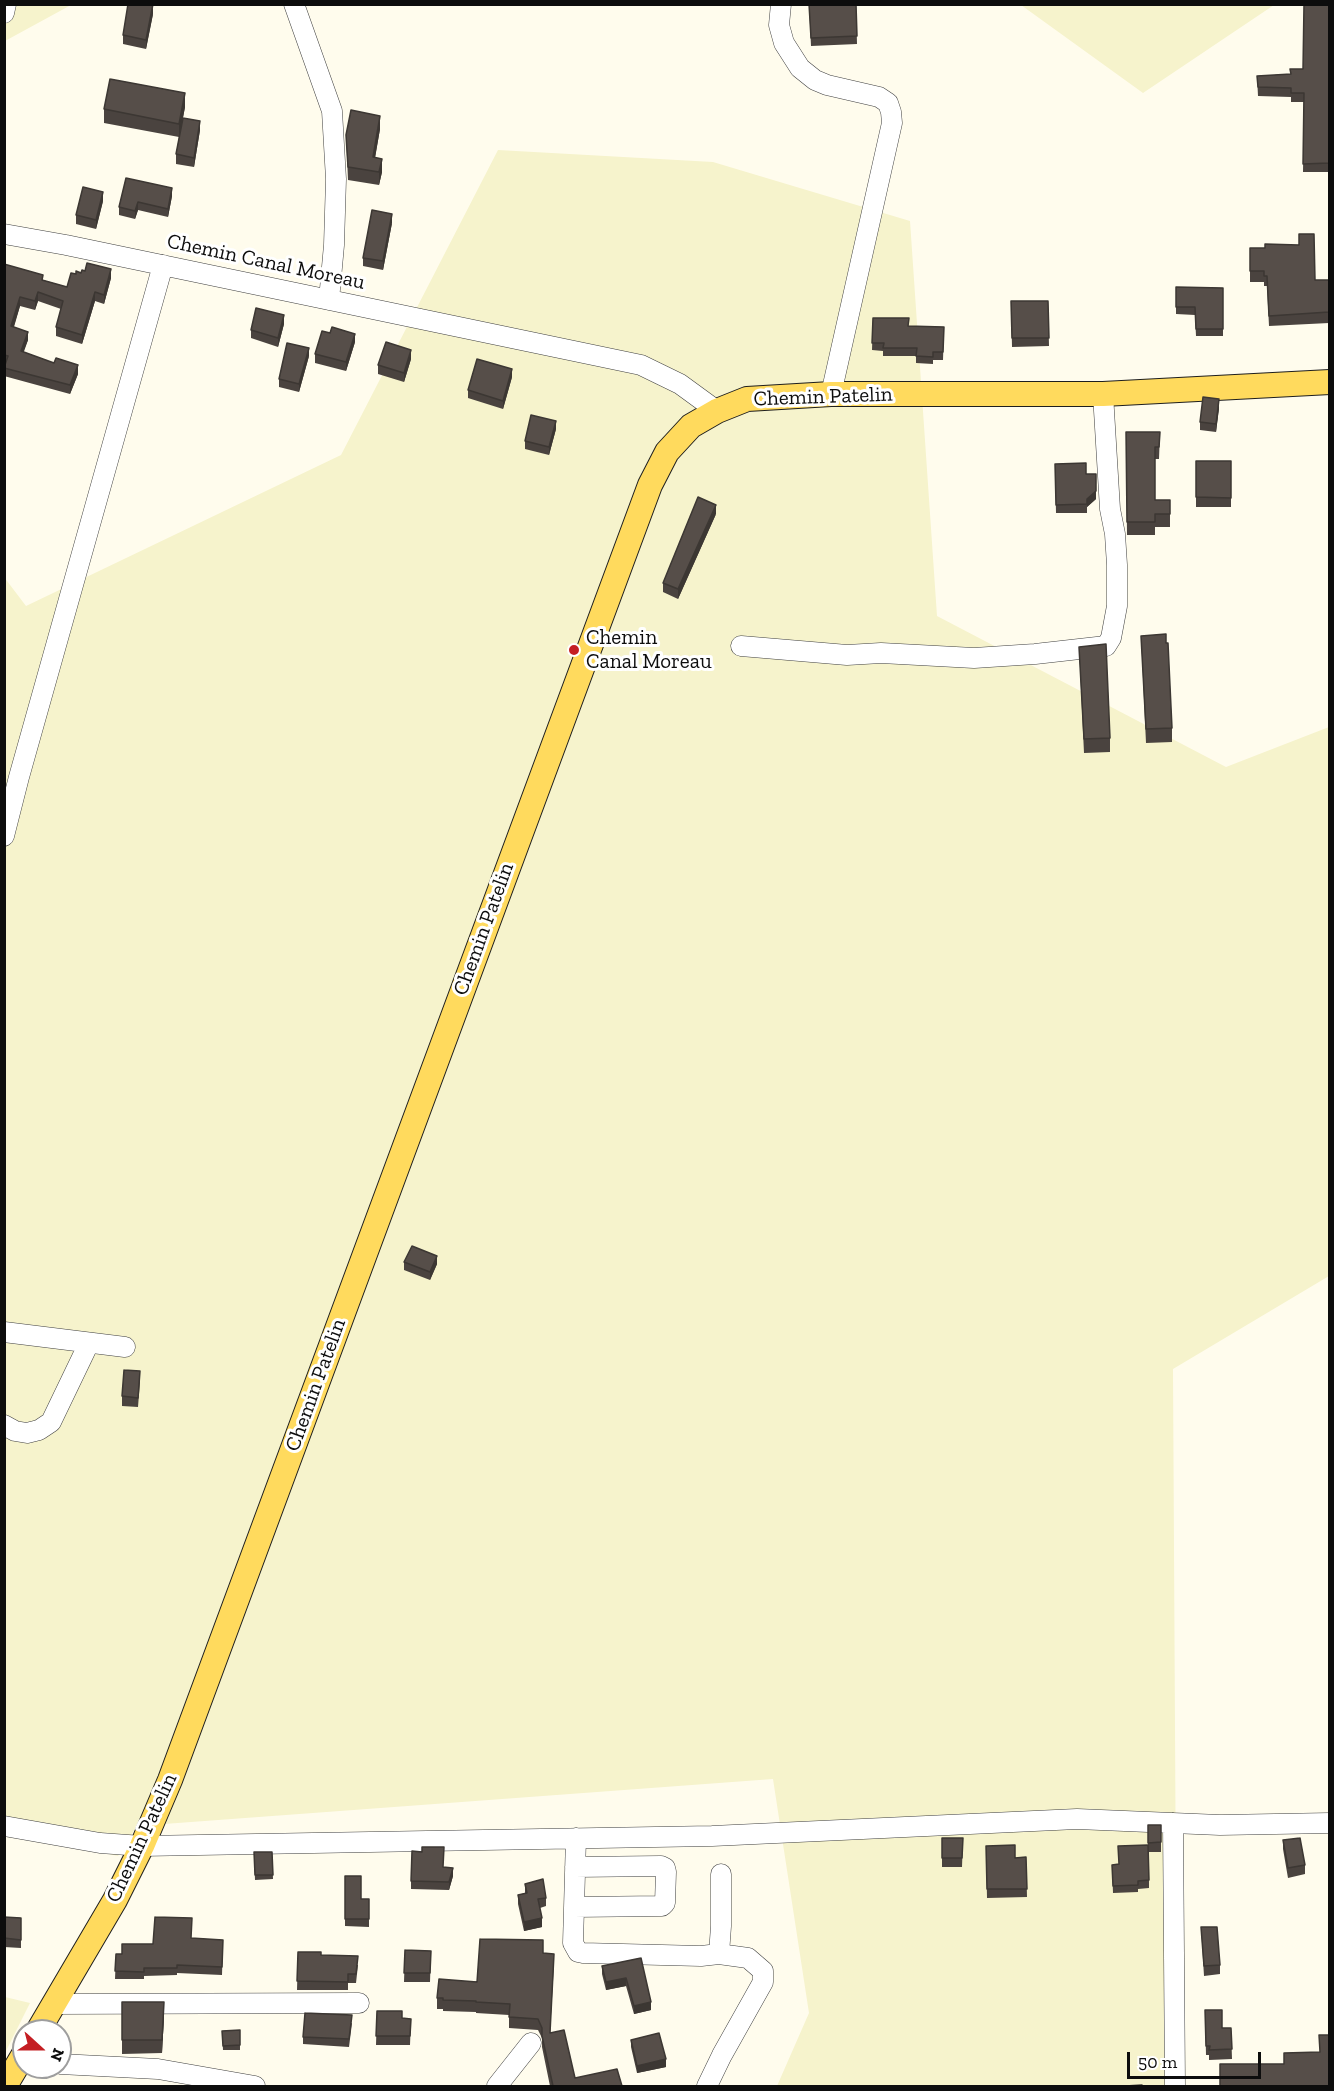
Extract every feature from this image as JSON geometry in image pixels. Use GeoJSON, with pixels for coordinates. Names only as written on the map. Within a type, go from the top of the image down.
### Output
{"type":"FeatureCollection","features":[{"type":"Feature","properties":{"kind":"main road","name":"Chemin Patelin"},"geometry":{"type":"LineString","coordinates":[[45,2019],[115,1900],[142,1846],[170,1780],[650,485],[667,452],[691,426],[717,411],[747,399],[831,394],[1103,394],[1329,382]]}},
{"type":"Feature","properties":{"kind":"street"},"geometry":{"type":"LineString","coordinates":[[4,13],[6,4]]}},
{"type":"Feature","properties":{"kind":"street"},"geometry":{"type":"LineString","coordinates":[[294,4],[332,111],[336,179],[334,244],[328,300]]}},
{"type":"Feature","properties":{"kind":"street"},"geometry":{"type":"LineString","coordinates":[[781,4],[778,25],[784,43],[800,68],[815,80],[827,85],[879,98],[888,103],[891,112],[892,123],[831,394]]}},
{"type":"Feature","properties":{"kind":"street","name":"Chemin Canal Moreau"},"geometry":{"type":"LineString","coordinates":[[4,234],[641,365],[680,384],[717,411]]}},
{"type":"Feature","properties":{"kind":"street"},"geometry":{"type":"LineString","coordinates":[[4,836],[162,265]]}},
{"type":"Feature","properties":{"kind":"street"},"geometry":{"type":"LineString","coordinates":[[741,646],[847,655],[881,653],[974,658],[1106,646],[1111,638],[1117,606],[1117,565],[1115,534],[1110,509],[1103,394]]}},
{"type":"Feature","properties":{"kind":"street"},"geometry":{"type":"LineString","coordinates":[[4,1332],[125,1347]]}},
{"type":"Feature","properties":{"kind":"street"},"geometry":{"type":"LineString","coordinates":[[4,1425],[15,1431],[27,1433],[39,1430],[51,1422],[89,1343]]}},
{"type":"Feature","properties":{"kind":"street"},"geometry":{"type":"LineString","coordinates":[[4,1826],[100,1843],[142,1846],[724,1836],[1077,1819],[1220,1825],[1329,1823]]}},
{"type":"Feature","properties":{"kind":"street"},"geometry":{"type":"LineString","coordinates":[[1173,1823],[1175,2086]]}},
{"type":"Feature","properties":{"kind":"street"},"geometry":{"type":"LineString","coordinates":[[576,1839],[573,1943],[578,1952],[701,1956],[719,1954],[748,1958],[763,1971],[762,1982],[707,2086]]}},
{"type":"Feature","properties":{"kind":"street"},"geometry":{"type":"LineString","coordinates":[[574,1906],[662,1906],[666,1872],[661,1866],[575,1867]]}},
{"type":"Feature","properties":{"kind":"street"},"geometry":{"type":"LineString","coordinates":[[719,1954],[721,1874]]}},
{"type":"Feature","properties":{"kind":"street"},"geometry":{"type":"LineString","coordinates":[[53,2004],[359,2003]]}},
{"type":"Feature","properties":{"kind":"street"},"geometry":{"type":"LineString","coordinates":[[497,2086],[531,2043]]}},
{"type":"Feature","properties":{"kind":"street"},"geometry":{"type":"LineString","coordinates":[[72,2065],[158,2069],[255,2086]]}},
{"type":"Feature","properties":{"kind":"shaded area"},"geometry":{"type":"Polygon","coordinates":[[[5,5],[71,5],[5,41],[5,5]]]}},
{"type":"Feature","properties":{"kind":"shaded area"},"geometry":{"type":"Polygon","coordinates":[[[1021,5],[1274,5],[1143,93],[1021,5]]]}},
{"type":"Feature","properties":{"kind":"shaded area"},"geometry":{"type":"Polygon","coordinates":[[[498,150],[713,162],[910,221],[937,616],[1226,767],[1329,727],[1329,1276],[1173,1369],[1177,2086],[777,2086],[809,2013],[773,1779],[137,1826],[118,1856],[5,1832],[4,577],[26,606],[341,455],[498,150]]]}},
{"type":"Feature","properties":{"kind":"shaded area"},"geometry":{"type":"Polygon","coordinates":[[[4,1997],[30,2003],[22,2019],[12,2019],[12,2039],[5,2053],[4,1997]]]}},
{"type":"Feature","properties":{"kind":"building"},"geometry":{"type":"Polygon","coordinates":[[[128,4],[153,4],[146,40],[123,35],[128,4]]]}},
{"type":"Feature","properties":{"kind":"building"},"geometry":{"type":"Polygon","coordinates":[[[809,4],[856,4],[857,36],[811,38],[809,4]]]}},
{"type":"Feature","properties":{"kind":"building"},"geometry":{"type":"Polygon","coordinates":[[[1304,4],[1329,4],[1329,163],[1303,164],[1304,93],[1291,93],[1291,88],[1258,87],[1257,76],[1291,74],[1290,69],[1303,69],[1304,4]]]}},
{"type":"Feature","properties":{"kind":"building"},"geometry":{"type":"Polygon","coordinates":[[[110,79],[185,93],[179,124],[104,109],[110,79]]]}},
{"type":"Feature","properties":{"kind":"building"},"geometry":{"type":"Polygon","coordinates":[[[351,110],[380,116],[373,157],[382,159],[379,172],[348,167],[346,135],[351,110]]]}},
{"type":"Feature","properties":{"kind":"building"},"geometry":{"type":"Polygon","coordinates":[[[183,118],[200,121],[194,158],[176,154],[183,118]]]}},
{"type":"Feature","properties":{"kind":"building"},"geometry":{"type":"Polygon","coordinates":[[[126,178],[172,188],[168,209],[138,202],[135,211],[119,207],[126,178]]]}},
{"type":"Feature","properties":{"kind":"building"},"geometry":{"type":"Polygon","coordinates":[[[83,187],[103,192],[96,220],[76,215],[83,187]]]}},
{"type":"Feature","properties":{"kind":"building"},"geometry":{"type":"Polygon","coordinates":[[[372,210],[392,214],[383,261],[363,258],[372,210]]]}},
{"type":"Feature","properties":{"kind":"building"},"geometry":{"type":"Polygon","coordinates":[[[1299,234],[1314,234],[1315,280],[1329,280],[1329,312],[1269,316],[1267,276],[1264,276],[1264,271],[1250,271],[1250,248],[1265,248],[1265,244],[1299,245],[1299,234]]]}},
{"type":"Feature","properties":{"kind":"building"},"geometry":{"type":"Polygon","coordinates":[[[87,263],[111,269],[104,295],[95,292],[82,335],[56,327],[63,301],[38,292],[35,301],[20,297],[11,326],[28,332],[21,351],[54,363],[56,358],[78,365],[70,385],[4,368],[8,356],[4,355],[4,264],[43,275],[42,280],[67,287],[71,273],[85,271],[87,263]]]}},
{"type":"Feature","properties":{"kind":"building"},"geometry":{"type":"Polygon","coordinates":[[[1176,287],[1223,288],[1223,329],[1196,329],[1195,307],[1176,307],[1176,287]]]}},
{"type":"Feature","properties":{"kind":"building"},"geometry":{"type":"Polygon","coordinates":[[[1011,301],[1048,301],[1049,338],[1012,338],[1011,301]]]}},
{"type":"Feature","properties":{"kind":"building"},"geometry":{"type":"Polygon","coordinates":[[[256,308],[284,315],[278,338],[251,330],[256,308]]]}},
{"type":"Feature","properties":{"kind":"building"},"geometry":{"type":"Polygon","coordinates":[[[873,318],[909,318],[908,326],[944,327],[943,352],[933,352],[933,357],[916,356],[917,348],[883,348],[884,343],[872,343],[873,318]]]}},
{"type":"Feature","properties":{"kind":"building"},"geometry":{"type":"Polygon","coordinates":[[[332,327],[355,334],[346,362],[315,354],[322,331],[330,333],[332,327]]]}},
{"type":"Feature","properties":{"kind":"building"},"geometry":{"type":"Polygon","coordinates":[[[386,342],[411,350],[404,373],[378,365],[386,342]]]}},
{"type":"Feature","properties":{"kind":"building"},"geometry":{"type":"Polygon","coordinates":[[[287,343],[309,348],[299,384],[279,379],[287,343]]]}},
{"type":"Feature","properties":{"kind":"building"},"geometry":{"type":"Polygon","coordinates":[[[477,359],[512,369],[503,401],[468,390],[477,359]]]}},
{"type":"Feature","properties":{"kind":"building"},"geometry":{"type":"Polygon","coordinates":[[[1203,397],[1219,399],[1216,424],[1200,422],[1203,397]]]}},
{"type":"Feature","properties":{"kind":"building"},"geometry":{"type":"Polygon","coordinates":[[[531,415],[556,421],[549,447],[525,441],[531,415]]]}},
{"type":"Feature","properties":{"kind":"building"},"geometry":{"type":"Polygon","coordinates":[[[1126,432],[1160,432],[1159,447],[1155,447],[1155,500],[1170,500],[1170,514],[1155,514],[1155,522],[1127,522],[1126,432]]]}},
{"type":"Feature","properties":{"kind":"building"},"geometry":{"type":"Polygon","coordinates":[[[1196,461],[1231,461],[1231,498],[1196,497],[1196,461]]]}},
{"type":"Feature","properties":{"kind":"building"},"geometry":{"type":"Polygon","coordinates":[[[1086,463],[1086,474],[1096,474],[1096,491],[1087,499],[1087,504],[1056,505],[1055,464],[1086,463]]]}},
{"type":"Feature","properties":{"kind":"building"},"geometry":{"type":"Polygon","coordinates":[[[698,497],[716,505],[678,589],[663,583],[698,497]]]}},
{"type":"Feature","properties":{"kind":"building"},"geometry":{"type":"Polygon","coordinates":[[[1166,634],[1172,728],[1146,729],[1141,636],[1166,634]]]}},
{"type":"Feature","properties":{"kind":"building"},"geometry":{"type":"Polygon","coordinates":[[[1106,644],[1110,738],[1084,739],[1079,647],[1106,644]]]}},
{"type":"Feature","properties":{"kind":"building"},"geometry":{"type":"Polygon","coordinates":[[[412,1246],[437,1256],[430,1272],[404,1262],[412,1246]]]}},
{"type":"Feature","properties":{"kind":"building"},"geometry":{"type":"Polygon","coordinates":[[[124,1370],[140,1371],[138,1398],[122,1396],[124,1370]]]}},
{"type":"Feature","properties":{"kind":"building"},"geometry":{"type":"Polygon","coordinates":[[[1148,1825],[1161,1825],[1161,1842],[1148,1843],[1148,1825]]]}},
{"type":"Feature","properties":{"kind":"building"},"geometry":{"type":"Polygon","coordinates":[[[942,1838],[963,1838],[962,1858],[942,1858],[942,1838]]]}},
{"type":"Feature","properties":{"kind":"building"},"geometry":{"type":"Polygon","coordinates":[[[1300,1838],[1305,1865],[1288,1868],[1283,1840],[1300,1838]]]}},
{"type":"Feature","properties":{"kind":"building"},"geometry":{"type":"Polygon","coordinates":[[[1015,1845],[1015,1858],[1026,1857],[1027,1889],[987,1889],[986,1846],[1015,1845]]]}},
{"type":"Feature","properties":{"kind":"building"},"geometry":{"type":"Polygon","coordinates":[[[1148,1845],[1149,1880],[1138,1881],[1138,1885],[1113,1886],[1112,1865],[1119,1864],[1118,1846],[1148,1845]]]}},
{"type":"Feature","properties":{"kind":"building"},"geometry":{"type":"Polygon","coordinates":[[[422,1847],[444,1847],[443,1867],[453,1868],[449,1882],[411,1881],[412,1851],[422,1852],[422,1847]]]}},
{"type":"Feature","properties":{"kind":"building"},"geometry":{"type":"Polygon","coordinates":[[[254,1852],[272,1852],[273,1875],[255,1875],[254,1852]]]}},
{"type":"Feature","properties":{"kind":"building"},"geometry":{"type":"Polygon","coordinates":[[[345,1876],[361,1876],[361,1899],[369,1899],[369,1919],[345,1919],[345,1876]]]}},
{"type":"Feature","properties":{"kind":"building"},"geometry":{"type":"Polygon","coordinates":[[[543,1879],[546,1898],[538,1899],[542,1918],[524,1922],[518,1895],[527,1893],[525,1884],[543,1879]]]}},
{"type":"Feature","properties":{"kind":"building"},"geometry":{"type":"Polygon","coordinates":[[[4,1917],[21,1918],[21,1940],[4,1938],[4,1917]]]}},
{"type":"Feature","properties":{"kind":"building"},"geometry":{"type":"Polygon","coordinates":[[[155,1917],[192,1918],[191,1938],[223,1940],[222,1967],[177,1965],[177,1968],[144,1968],[144,1972],[115,1971],[116,1954],[122,1954],[122,1944],[153,1944],[155,1917]]]}},
{"type":"Feature","properties":{"kind":"building"},"geometry":{"type":"Polygon","coordinates":[[[1201,1927],[1217,1927],[1220,1965],[1204,1966],[1201,1927]]]}},
{"type":"Feature","properties":{"kind":"building"},"geometry":{"type":"Polygon","coordinates":[[[480,1939],[543,1940],[543,1953],[554,1954],[550,2033],[564,2030],[575,2078],[617,2069],[622,2086],[553,2086],[542,2028],[538,2019],[509,2017],[510,2004],[437,1998],[439,1979],[477,1982],[480,1939]]]}},
{"type":"Feature","properties":{"kind":"building"},"geometry":{"type":"Polygon","coordinates":[[[405,1950],[431,1951],[430,1973],[404,1973],[405,1950]]]}},
{"type":"Feature","properties":{"kind":"building"},"geometry":{"type":"Polygon","coordinates":[[[298,1952],[358,1956],[356,1974],[348,1974],[348,1982],[297,1981],[298,1952]]]}},
{"type":"Feature","properties":{"kind":"building"},"geometry":{"type":"Polygon","coordinates":[[[641,1958],[651,2002],[634,2006],[626,1978],[606,1982],[602,1966],[641,1958]]]}},
{"type":"Feature","properties":{"kind":"building"},"geometry":{"type":"Polygon","coordinates":[[[122,2002],[164,2002],[162,2040],[122,2040],[122,2002]]]}},
{"type":"Feature","properties":{"kind":"building"},"geometry":{"type":"Polygon","coordinates":[[[1205,2010],[1222,2010],[1222,2028],[1231,2028],[1232,2049],[1209,2050],[1210,2046],[1206,2046],[1205,2010]]]}},
{"type":"Feature","properties":{"kind":"building"},"geometry":{"type":"Polygon","coordinates":[[[377,2011],[402,2011],[402,2018],[411,2019],[410,2036],[376,2036],[377,2011]]]}},
{"type":"Feature","properties":{"kind":"building"},"geometry":{"type":"Polygon","coordinates":[[[305,2013],[352,2015],[349,2039],[303,2037],[305,2013]]]}},
{"type":"Feature","properties":{"kind":"building"},"geometry":{"type":"Polygon","coordinates":[[[240,2030],[240,2045],[223,2046],[222,2031],[240,2030]]]}},
{"type":"Feature","properties":{"kind":"building"},"geometry":{"type":"Polygon","coordinates":[[[659,2033],[666,2059],[637,2066],[631,2040],[659,2033]]]}},
{"type":"Feature","properties":{"kind":"building"},"geometry":{"type":"Polygon","coordinates":[[[1319,2035],[1329,2035],[1329,2086],[1220,2086],[1220,2064],[1284,2064],[1284,2053],[1320,2052],[1319,2035]]]}},
{"type":"Feature","properties":{"kind":"place","name":"Chemin Canal Moreau"},"geometry":{"type":"Point","coordinates":[574,650]}}]}
